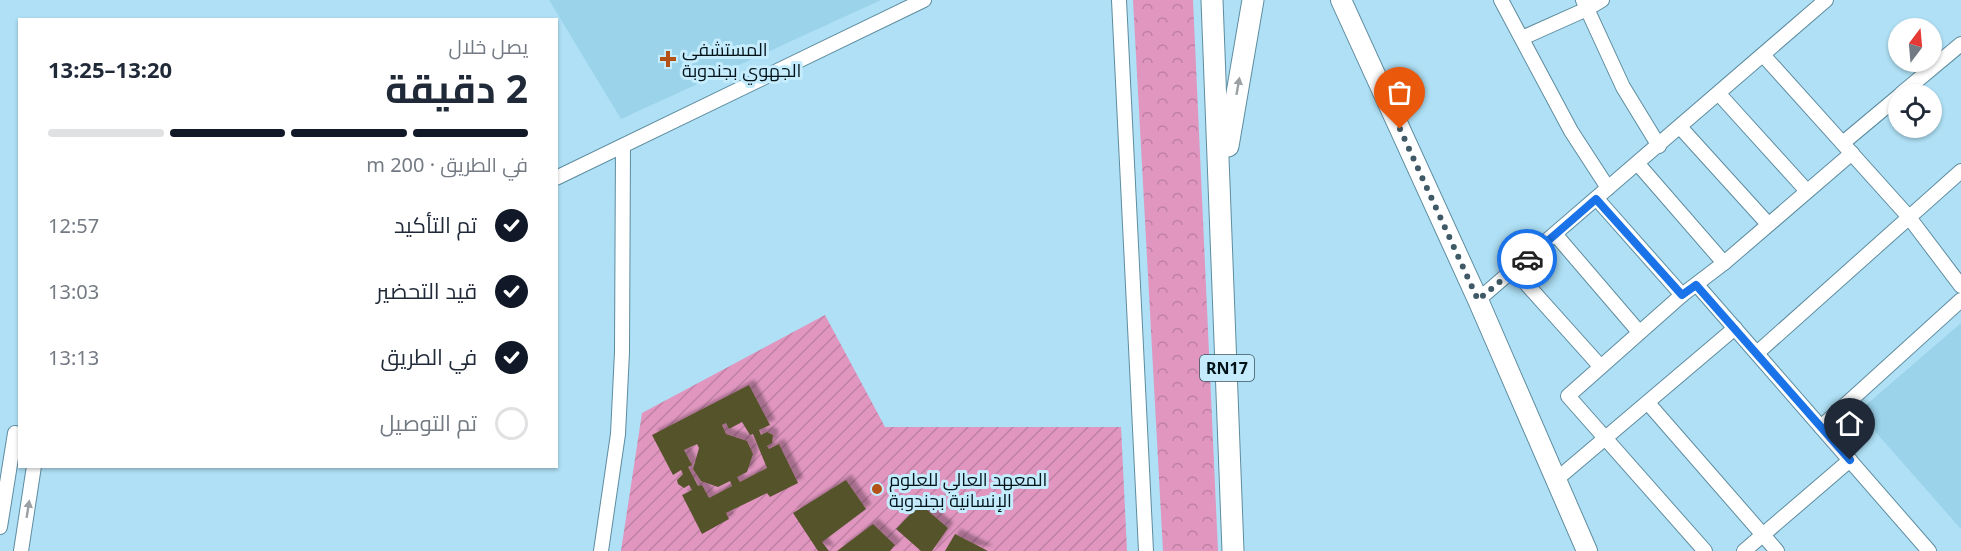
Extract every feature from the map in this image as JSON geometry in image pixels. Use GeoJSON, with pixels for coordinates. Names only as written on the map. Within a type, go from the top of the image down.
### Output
{"type":"FeatureCollection","features":[{"type":"Feature","properties":{"kind":"main road","name":"RN17"},"geometry":{"type":"LineString","coordinates":[[1212,0],[1221,184],[1233,551]]}},
{"type":"Feature","properties":{"kind":"main road","name":"RN17"},"geometry":{"type":"LineString","coordinates":[[1221,184],[1253,0]]}},
{"type":"Feature","properties":{"kind":"street"},"geometry":{"type":"LineString","coordinates":[[558,177],[924,0]]}},
{"type":"Feature","properties":{"kind":"street"},"geometry":{"type":"LineString","coordinates":[[1119,0],[1146,551]]}},
{"type":"Feature","properties":{"kind":"street"},"geometry":{"type":"LineString","coordinates":[[1341,0],[1478,300],[1587,551]]}},
{"type":"Feature","properties":{"kind":"street"},"geometry":{"type":"LineString","coordinates":[[1501,0],[1571,130],[1608,188]]}},
{"type":"Feature","properties":{"kind":"street"},"geometry":{"type":"LineString","coordinates":[[1522,38],[1585,5],[1602,0]]}},
{"type":"Feature","properties":{"kind":"street"},"geometry":{"type":"LineString","coordinates":[[1478,300],[1764,56],[1812,5],[1826,0]]}},
{"type":"Feature","properties":{"kind":"street"},"geometry":{"type":"LineString","coordinates":[[1585,5],[1623,87],[1659,146]]}},
{"type":"Feature","properties":{"kind":"street"},"geometry":{"type":"LineString","coordinates":[[1913,84],[1961,44]]}},
{"type":"Feature","properties":{"kind":"street"},"geometry":{"type":"LineString","coordinates":[[1764,56],[1908,216],[1961,286]]}},
{"type":"Feature","properties":{"kind":"street"},"geometry":{"type":"LineString","coordinates":[[1719,94],[1806,190]]}},
{"type":"Feature","properties":{"kind":"street"},"geometry":{"type":"LineString","coordinates":[[1705,551],[1568,396],[1639,332],[1724,263],[1806,190],[1888,107]]}},
{"type":"Feature","properties":{"kind":"street"},"geometry":{"type":"LineString","coordinates":[[1680,127],[1768,224]]}},
{"type":"Feature","properties":{"kind":"street"},"geometry":{"type":"LineString","coordinates":[[600,551],[619,413],[622,352],[623,146]]}},
{"type":"Feature","properties":{"kind":"street"},"geometry":{"type":"LineString","coordinates":[[1638,164],[1724,263]]}},
{"type":"Feature","properties":{"kind":"street"},"geometry":{"type":"LineString","coordinates":[[1757,353],[1961,171]]}},
{"type":"Feature","properties":{"kind":"street"},"geometry":{"type":"LineString","coordinates":[[1596,199],[1682,295]]}},
{"type":"Feature","properties":{"kind":"street"},"geometry":{"type":"LineString","coordinates":[[1555,234],[1639,332]]}},
{"type":"Feature","properties":{"kind":"street"},"geometry":{"type":"LineString","coordinates":[[1514,270],[1600,366]]}},
{"type":"Feature","properties":{"kind":"street"},"geometry":{"type":"LineString","coordinates":[[1696,285],[1929,551]]}},
{"type":"Feature","properties":{"kind":"street"},"geometry":{"type":"LineString","coordinates":[[1821,426],[1961,300]]}},
{"type":"Feature","properties":{"kind":"street"},"geometry":{"type":"LineString","coordinates":[[1557,479],[1735,328]]}},
{"type":"Feature","properties":{"kind":"street"},"geometry":{"type":"LineString","coordinates":[[1648,403],[1777,551]]}},
{"type":"Feature","properties":{"kind":"street"},"geometry":{"type":"LineString","coordinates":[[0,437],[17,432],[0,527]]}},
{"type":"Feature","properties":{"kind":"street"},"geometry":{"type":"LineString","coordinates":[[1744,551],[1850,460]]}},
{"type":"Feature","properties":{"kind":"street"},"geometry":{"type":"LineString","coordinates":[[21,551],[34,468]]}},
{"type":"Feature","properties":{"kind":"shaded area","name":"المستشفى الجهوي بجندوبة"},"geometry":{"type":"Polygon","coordinates":[[[549,0],[881,0],[621,119],[549,0]]]}},
{"type":"Feature","properties":{"kind":"shaded area"},"geometry":{"type":"Polygon","coordinates":[[[1961,323],[1961,529],[1858,412],[1961,323]]]}},
{"type":"Feature","properties":{"kind":"green space"},"geometry":{"type":"Polygon","coordinates":[[[1133,0],[1193,0],[1218,551],[1163,551],[1133,0]]]}},
{"type":"Feature","properties":{"kind":"green space","name":"المعهد العالي للعلوم الإنسانية بجندوبة"},"geometry":{"type":"Polygon","coordinates":[[[825,315],[885,427],[1121,427],[1127,551],[621,551],[642,413],[825,315]]]}},
{"type":"Feature","properties":{"kind":"building"},"geometry":{"type":"Polygon","coordinates":[[[749,385],[770,425],[759,430],[761,435],[767,432],[773,435],[772,443],[767,446],[769,449],[779,444],[798,483],[770,497],[767,493],[726,513],[729,519],[702,534],[682,495],[692,490],[689,485],[684,488],[678,484],[677,480],[683,474],[681,470],[673,475],[652,435],[749,385]],[[742,422],[729,429],[726,423],[722,425],[726,434],[747,441],[753,454],[747,472],[737,477],[740,482],[767,468],[753,434],[750,435],[742,422]],[[697,444],[684,450],[692,465],[688,467],[698,486],[702,485],[709,498],[732,486],[730,481],[718,487],[701,481],[693,469],[699,448],[697,444]]]}},
{"type":"Feature","properties":{"kind":"building"},"geometry":{"type":"Polygon","coordinates":[[[846,480],[866,509],[822,542],[829,551],[818,551],[793,513],[846,480]]]}},
{"type":"Feature","properties":{"kind":"building"},"geometry":{"type":"Polygon","coordinates":[[[920,504],[948,528],[932,551],[921,551],[896,529],[920,504]]]}},
{"type":"Feature","properties":{"kind":"building"},"geometry":{"type":"Polygon","coordinates":[[[873,524],[895,545],[890,551],[837,551],[873,524]]]}},
{"type":"Feature","properties":{"kind":"building"},"geometry":{"type":"Polygon","coordinates":[[[955,534],[988,551],[945,551],[955,534]]]}},
{"type":"Feature","properties":{"kind":"way so far"},"geometry":{"type":"LineString","coordinates":[[1400,129],[1478,300],[1527,259]]}},
{"type":"Feature","properties":{"kind":"place","name":"المستشفى الجهوي بجندوبة"},"geometry":{"type":"Point","coordinates":[668,59]}},
{"type":"Feature","properties":{"kind":"place","name":"المعهد العالي للعلوم الإنسانية بجندوبة"},"geometry":{"type":"Point","coordinates":[877,489]}},
{"type":"Feature","properties":{"kind":"route"},"geometry":{"type":"LineString","coordinates":[[1527,259],[1596,199],[1682,295],[1696,285],[1850,460]]}}]}
